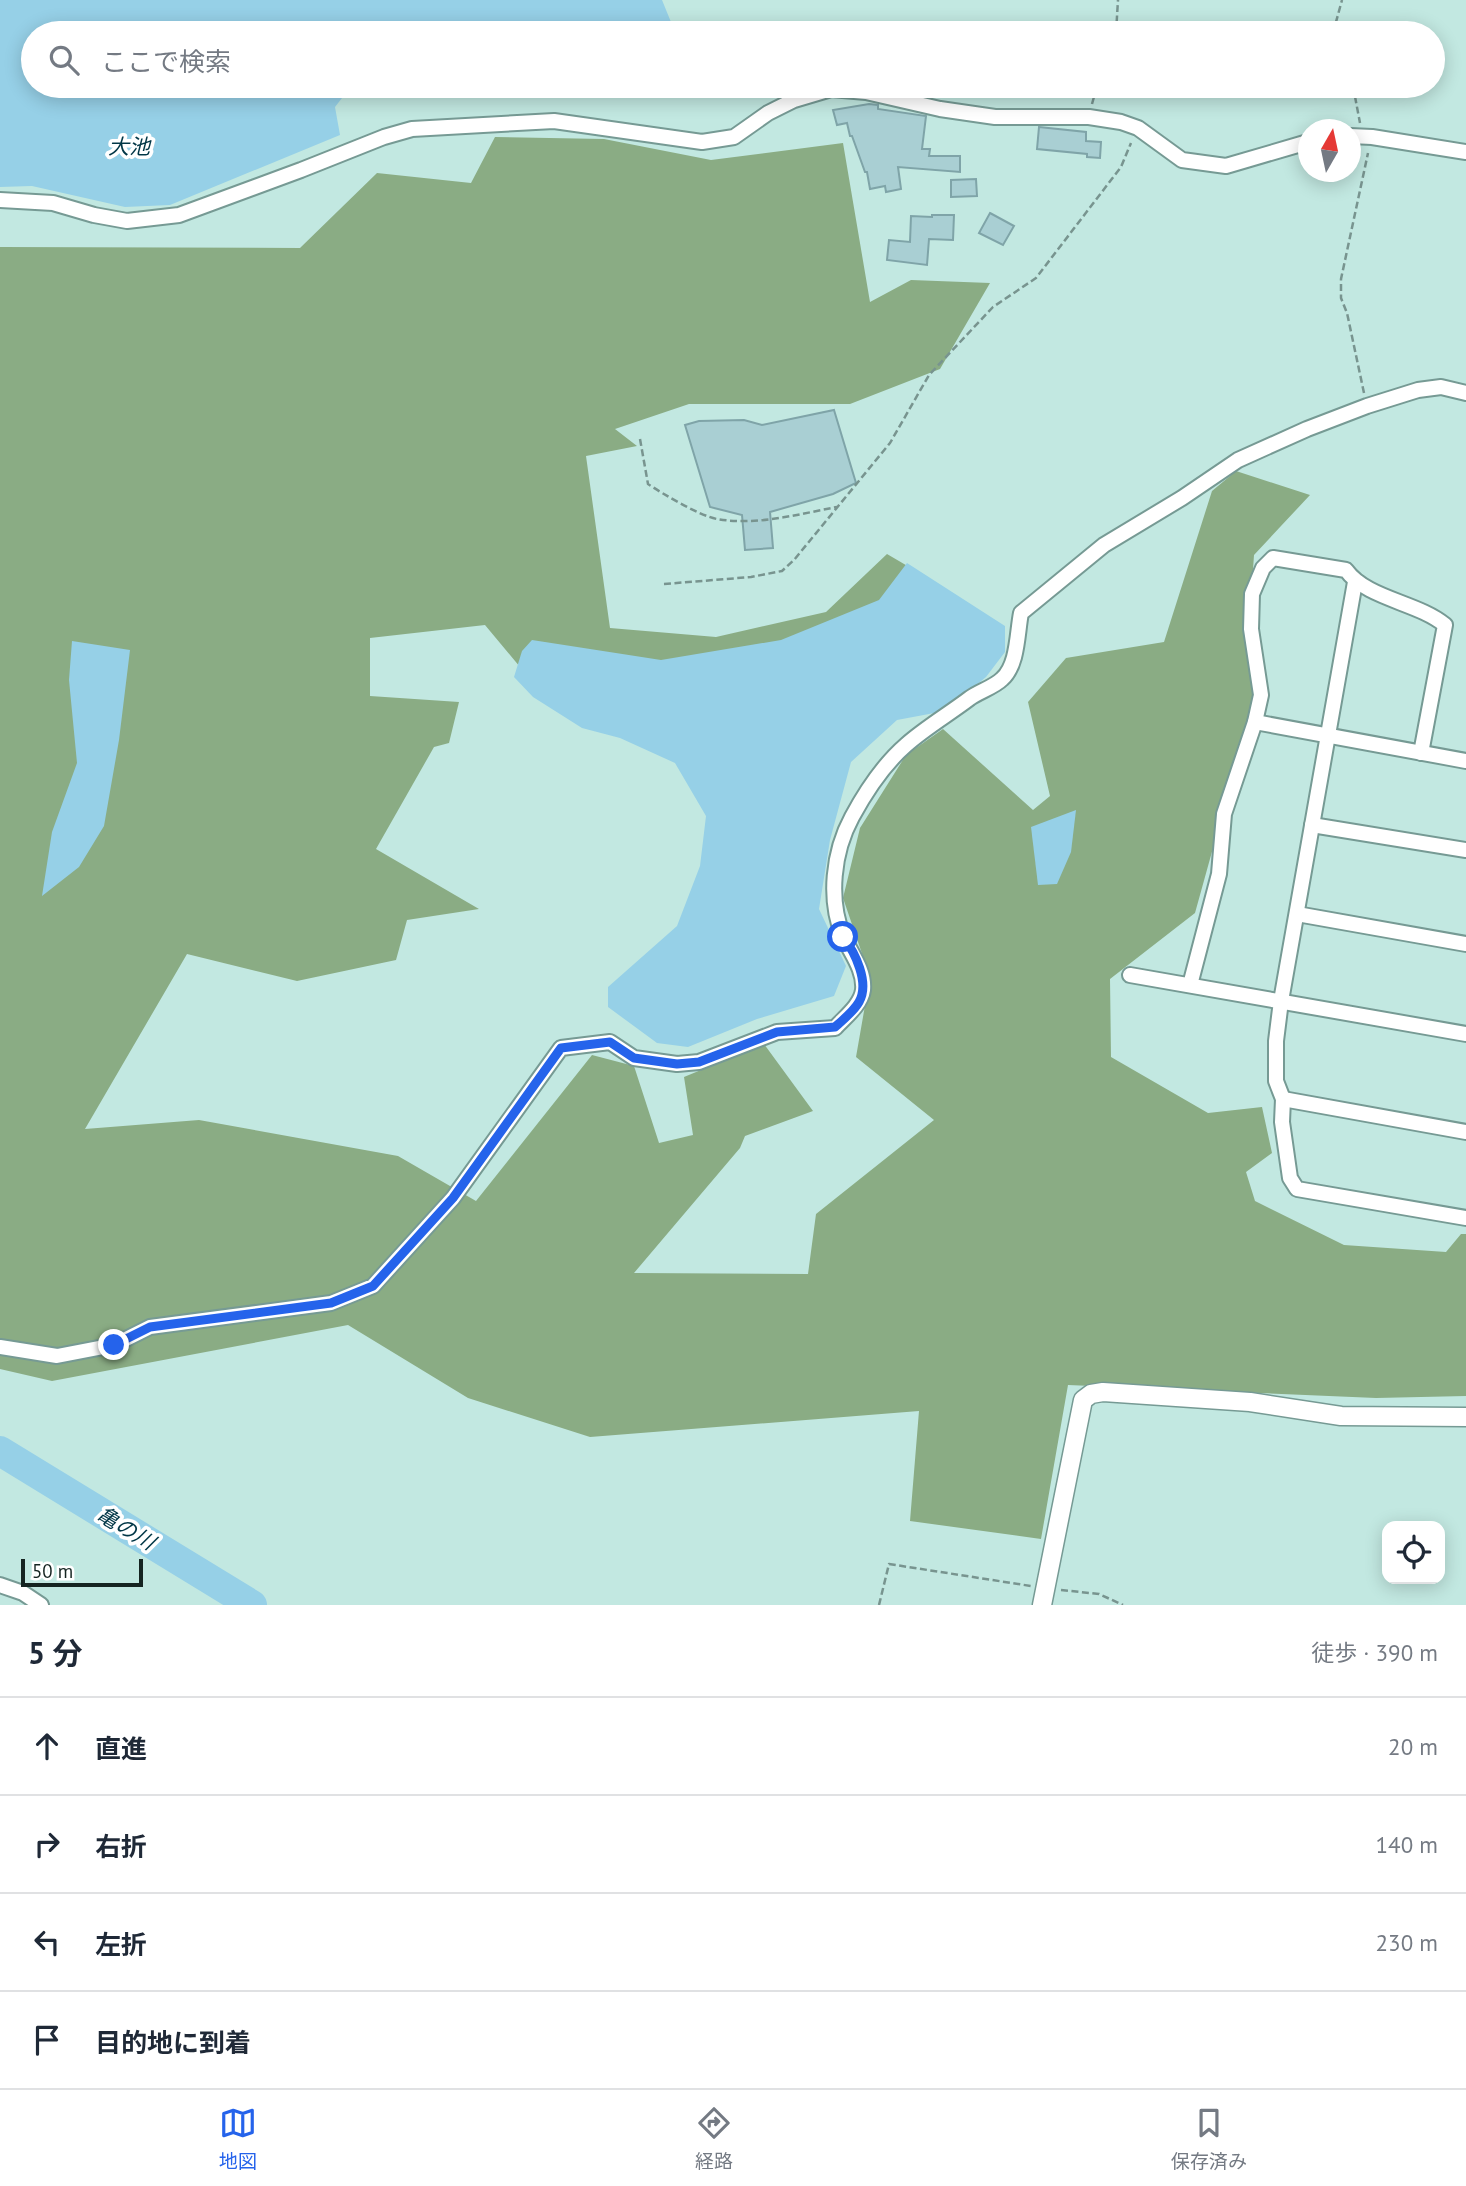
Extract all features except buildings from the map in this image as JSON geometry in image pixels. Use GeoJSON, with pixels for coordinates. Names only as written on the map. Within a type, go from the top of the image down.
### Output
{"type":"FeatureCollection","features":[{"type":"Feature","properties":{"kind":"street"},"geometry":{"type":"LineString","coordinates":[[0,200],[53,203],[127,221],[179,215],[384,137],[412,129],[554,121],[702,142],[734,137],[768,113],[801,98]]}},
{"type":"Feature","properties":{"kind":"street"},"geometry":{"type":"LineString","coordinates":[[892,98],[940,109],[995,117],[1089,117],[1121,122],[1138,128],[1182,160],[1226,166],[1298,145]]}},
{"type":"Feature","properties":{"kind":"street"},"geometry":{"type":"LineString","coordinates":[[1362,137],[1466,152]]}},
{"type":"Feature","properties":{"kind":"street"},"geometry":{"type":"LineString","coordinates":[[0,1347],[57,1356],[114,1345],[150,1327],[331,1303],[373,1286],[453,1198],[561,1048],[610,1042],[634,1058],[677,1064],[699,1062],[777,1032],[835,1027],[859,1002],[863,988],[860,971],[850,946],[843,937],[833,897],[841,842],[851,819],[880,772],[906,745],[980,691],[1003,679],[1013,662],[1021,613],[1104,545],[1238,460],[1307,429],[1418,390],[1441,387],[1466,393]]}},
{"type":"Feature","properties":{"kind":"street"},"geometry":{"type":"LineString","coordinates":[[1190,985],[1219,874],[1224,814],[1255,722],[1261,695],[1251,629],[1252,594],[1263,568],[1273,558],[1346,570],[1355,582],[1434,616],[1445,625],[1421,753]]}},
{"type":"Feature","properties":{"kind":"street"},"geometry":{"type":"LineString","coordinates":[[1355,582],[1276,1041],[1276,1081],[1283,1099],[1282,1122],[1290,1178],[1297,1189],[1466,1218]]}},
{"type":"Feature","properties":{"kind":"street"},"geometry":{"type":"LineString","coordinates":[[1255,722],[1466,761]]}},
{"type":"Feature","properties":{"kind":"street"},"geometry":{"type":"LineString","coordinates":[[1312,825],[1466,850]]}},
{"type":"Feature","properties":{"kind":"street"},"geometry":{"type":"LineString","coordinates":[[1297,914],[1466,944]]}},
{"type":"Feature","properties":{"kind":"street"},"geometry":{"type":"LineString","coordinates":[[1130,975],[1466,1034]]}},
{"type":"Feature","properties":{"kind":"street"},"geometry":{"type":"LineString","coordinates":[[1283,1099],[1466,1132]]}},
{"type":"Feature","properties":{"kind":"street"},"geometry":{"type":"LineString","coordinates":[[1043,1596],[1083,1400],[1090,1394],[1103,1392],[1250,1402],[1341,1416],[1466,1417]]}},
{"type":"Feature","properties":{"kind":"street"},"geometry":{"type":"LineString","coordinates":[[0,1585],[23,1593],[41,1605]]}},
{"type":"Feature","properties":{"kind":"path"},"geometry":{"type":"LineString","coordinates":[[1117,21],[1118,0]]}},
{"type":"Feature","properties":{"kind":"path"},"geometry":{"type":"LineString","coordinates":[[1336,21],[1342,0]]}},
{"type":"Feature","properties":{"kind":"path"},"geometry":{"type":"LineString","coordinates":[[1355,98],[1362,137],[1341,279],[1341,298],[1347,313],[1367,406]]}},
{"type":"Feature","properties":{"kind":"path"},"geometry":{"type":"LineString","coordinates":[[664,584],[751,577],[782,571],[890,443],[929,375],[993,307],[1036,278],[1121,167],[1138,128]]}},
{"type":"Feature","properties":{"kind":"path"},"geometry":{"type":"LineString","coordinates":[[640,439],[648,484],[714,519],[779,518],[837,507]]}},
{"type":"Feature","properties":{"kind":"path"},"geometry":{"type":"LineString","coordinates":[[879,1605],[889,1564],[1043,1596],[1099,1594],[1123,1605]]}},
{"type":"Feature","properties":{"kind":"green space"},"geometry":{"type":"Polygon","coordinates":[[[495,137],[604,139],[711,160],[843,143],[870,302],[911,280],[990,283],[940,369],[850,404],[689,404],[615,429],[637,446],[586,456],[610,628],[716,637],[826,612],[887,554],[916,571],[851,642],[670,680],[520,667],[485,625],[370,638],[370,696],[459,702],[449,743],[434,747],[376,849],[479,909],[407,920],[396,960],[297,981],[187,954],[85,1129],[199,1120],[398,1156],[476,1201],[592,1055],[634,1066],[659,1143],[693,1135],[684,1077],[764,1044],[813,1111],[745,1136],[740,1148],[634,1273],[808,1274],[816,1214],[934,1120],[856,1057],[870,977],[843,898],[860,828],[906,755],[943,729],[1033,810],[1050,796],[1028,702],[1066,658],[1164,642],[1212,491],[1236,471],[1310,495],[1254,555],[1247,656],[1254,700],[1195,913],[1110,979],[1111,1057],[1208,1113],[1262,1107],[1272,1153],[1246,1172],[1255,1201],[1344,1245],[1446,1252],[1461,1234],[1466,1234],[1466,1396],[1376,1398],[1068,1385],[1041,1539],[910,1521],[919,1411],[590,1437],[468,1398],[348,1325],[52,1381],[0,1369],[0,247],[300,248],[377,173],[471,183],[495,137]]]}},
{"type":"Feature","properties":{"kind":"water","name":"大池"},"geometry":{"type":"Polygon","coordinates":[[[0,0],[662,0],[671,21],[21,21],[21,98],[342,98],[335,107],[340,135],[170,205],[125,207],[32,186],[0,187],[0,0]]]}},
{"type":"Feature","properties":{"kind":"water"},"geometry":{"type":"Polygon","coordinates":[[[907,563],[1005,626],[1005,652],[986,677],[945,711],[897,720],[851,762],[830,840],[819,909],[846,966],[834,996],[757,1019],[688,1047],[657,1043],[608,1007],[608,987],[677,926],[700,866],[706,816],[675,763],[620,738],[582,728],[533,697],[514,677],[522,651],[532,640],[661,660],[781,640],[879,600],[907,563]]]}},
{"type":"Feature","properties":{"kind":"water"},"geometry":{"type":"Polygon","coordinates":[[[72,641],[130,650],[119,740],[104,826],[79,867],[42,896],[52,832],[77,763],[69,680],[72,641]]]}},
{"type":"Feature","properties":{"kind":"water"},"geometry":{"type":"Polygon","coordinates":[[[1076,810],[1071,852],[1057,884],[1038,885],[1031,827],[1076,810]]]}},
{"type":"Feature","properties":{"kind":"waterway","name":"亀の川"},"geometry":{"type":"LineString","coordinates":[[0,1451],[252,1605]]}},
{"type":"Feature","properties":{"kind":"route"},"geometry":{"type":"LineString","coordinates":[[114,1345],[150,1327],[331,1303],[373,1286],[453,1198],[561,1048],[610,1042],[634,1058],[677,1064],[699,1062],[777,1032],[835,1027],[859,1002],[863,988],[860,971],[850,946],[843,937]]}}]}
